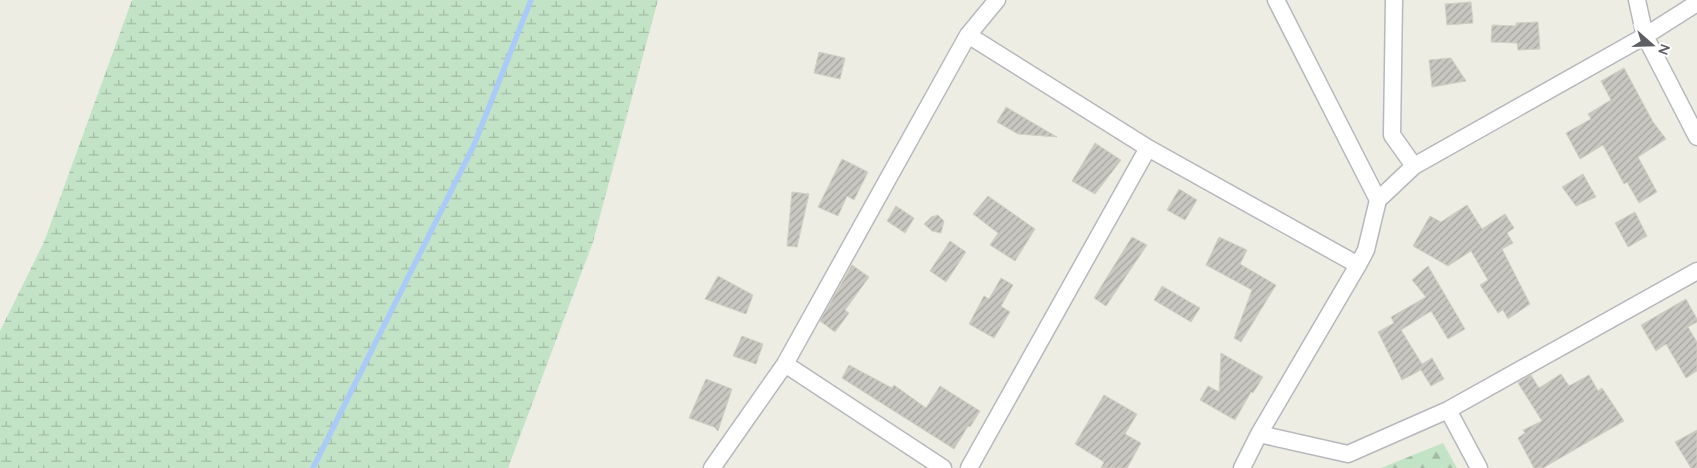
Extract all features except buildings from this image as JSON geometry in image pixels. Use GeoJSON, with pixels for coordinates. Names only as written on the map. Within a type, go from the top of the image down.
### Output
{"type":"FeatureCollection","features":[{"type":"Feature","properties":{"kind":"street"},"geometry":{"type":"LineString","coordinates":[[712,468],[785,364],[968,35],[997,0]]}},
{"type":"Feature","properties":{"kind":"street"},"geometry":{"type":"LineString","coordinates":[[1276,0],[1378,200]]}},
{"type":"Feature","properties":{"kind":"street"},"geometry":{"type":"LineString","coordinates":[[1394,0],[1392,135],[1414,166]]}},
{"type":"Feature","properties":{"kind":"street"},"geometry":{"type":"LineString","coordinates":[[1637,0],[1645,36],[1697,137]]}},
{"type":"Feature","properties":{"kind":"street"},"geometry":{"type":"LineString","coordinates":[[1242,468],[1259,434],[1358,266],[1366,250],[1378,200],[1414,166],[1645,36],[1697,3]]}},
{"type":"Feature","properties":{"kind":"street"},"geometry":{"type":"LineString","coordinates":[[968,35],[1148,148],[1358,266]]}},
{"type":"Feature","properties":{"kind":"street"},"geometry":{"type":"LineString","coordinates":[[970,468],[1148,148]]}},
{"type":"Feature","properties":{"kind":"street"},"geometry":{"type":"LineString","coordinates":[[1259,434],[1348,454],[1448,410],[1697,271]]}},
{"type":"Feature","properties":{"kind":"street"},"geometry":{"type":"LineString","coordinates":[[785,364],[943,468]]}},
{"type":"Feature","properties":{"kind":"street"},"geometry":{"type":"LineString","coordinates":[[1448,410],[1480,468]]}},
{"type":"Feature","properties":{"kind":"green space"},"geometry":{"type":"Polygon","coordinates":[[[132,0],[658,0],[593,242],[508,468],[0,468],[0,331],[44,242],[132,0]]]}},
{"type":"Feature","properties":{"kind":"green space"},"geometry":{"type":"Polygon","coordinates":[[[1443,443],[1457,468],[1381,468],[1443,443]]]}},
{"type":"Feature","properties":{"kind":"waterway"},"geometry":{"type":"LineString","coordinates":[[313,468],[474,145],[531,0]]}}]}
